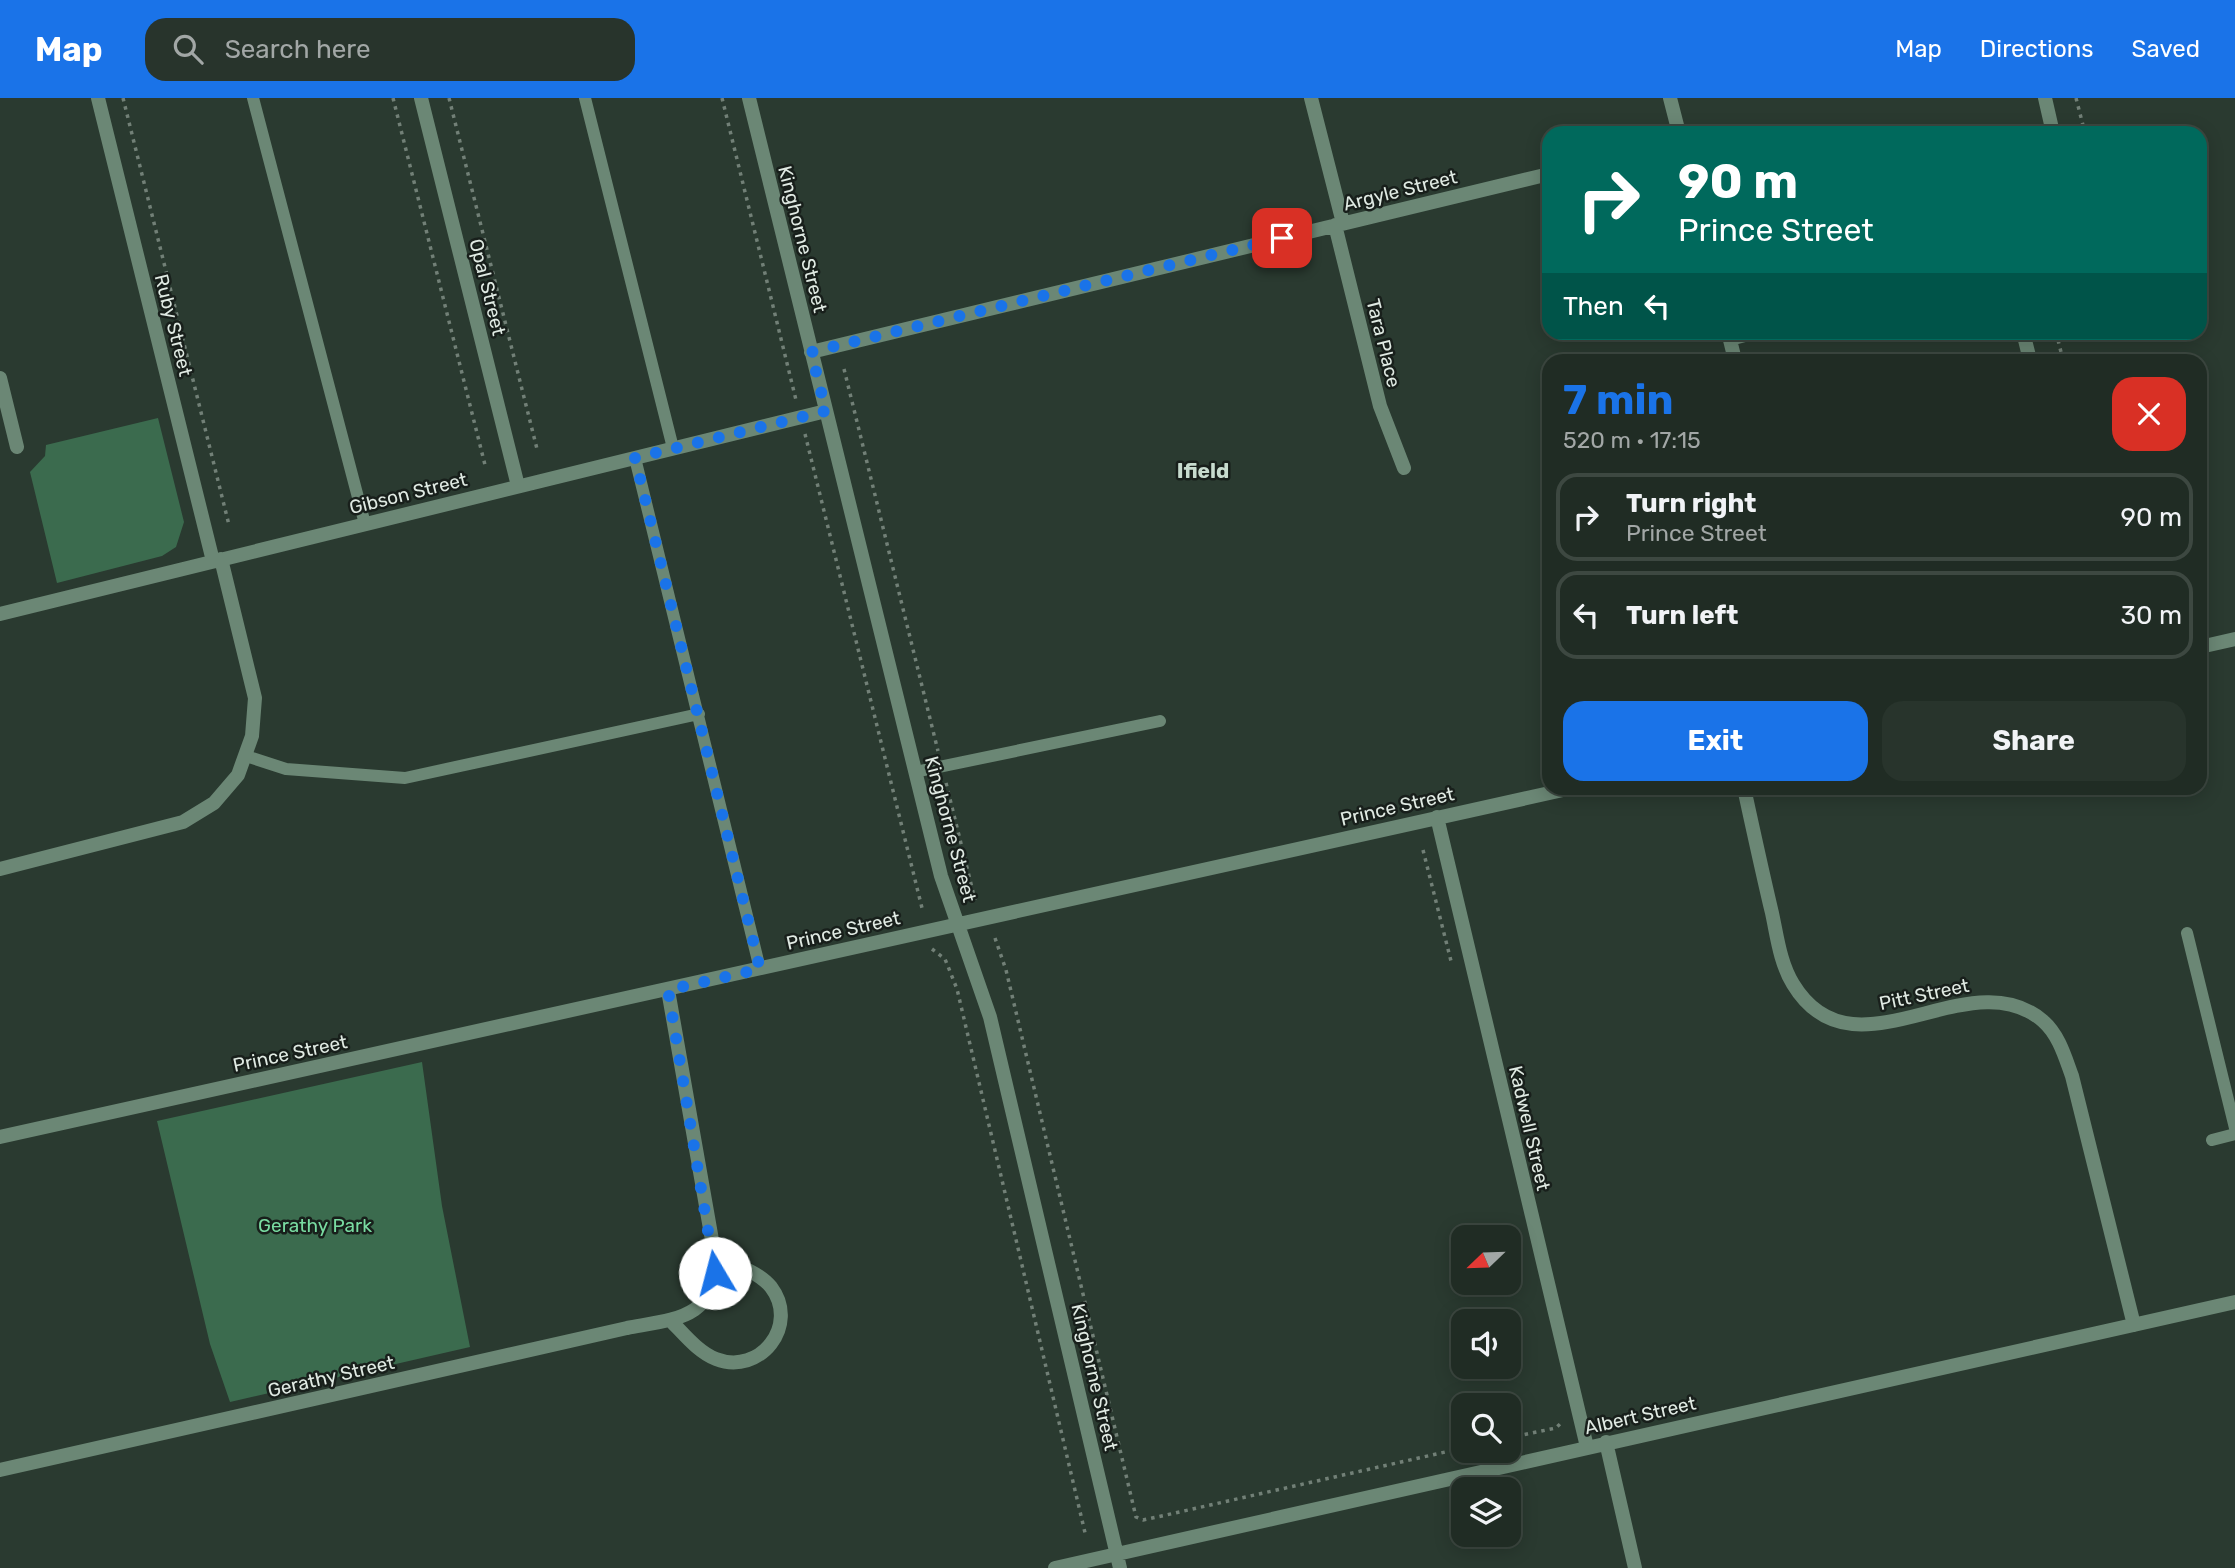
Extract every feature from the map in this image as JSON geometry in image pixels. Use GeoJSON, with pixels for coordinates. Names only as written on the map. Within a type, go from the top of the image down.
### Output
{"type":"FeatureCollection","features":[{"type":"Feature","properties":{"kind":"street","name":"Ruby Street"},"geometry":{"type":"LineString","coordinates":[[0,869],[183,822],[214,803],[238,775],[246,756],[255,718],[255,698],[98,98]]}},
{"type":"Feature","properties":{"kind":"street","name":"Opal Street"},"geometry":{"type":"LineString","coordinates":[[421,98],[518,486]]}},
{"type":"Feature","properties":{"kind":"street","name":"Kinghorne Street"},"geometry":{"type":"LineString","coordinates":[[749,98],[915,772],[956,924],[990,1017],[1119,1561]]}},
{"type":"Feature","properties":{"kind":"street","name":"Tara Place"},"geometry":{"type":"LineString","coordinates":[[1311,98],[1380,406],[1404,468]]}},
{"type":"Feature","properties":{"kind":"street"},"geometry":{"type":"LineString","coordinates":[[1670,98],[1677,126]]}},
{"type":"Feature","properties":{"kind":"street"},"geometry":{"type":"LineString","coordinates":[[2045,98],[2051,126]]}},
{"type":"Feature","properties":{"kind":"street","name":"Argyle Street"},"geometry":{"type":"LineString","coordinates":[[811,352],[1542,176]]}},
{"type":"Feature","properties":{"kind":"street"},"geometry":{"type":"LineString","coordinates":[[0,378],[17,447]]}},
{"type":"Feature","properties":{"kind":"street","name":"Gibson Street"},"geometry":{"type":"LineString","coordinates":[[0,614],[826,411]]}},
{"type":"Feature","properties":{"kind":"street"},"geometry":{"type":"LineString","coordinates":[[2207,645],[2235,639]]}},
{"type":"Feature","properties":{"kind":"street","name":"Prince Street"},"geometry":{"type":"LineString","coordinates":[[0,1137],[1542,794]]}},
{"type":"Feature","properties":{"kind":"street","name":"Pitt Street"},"geometry":{"type":"LineString","coordinates":[[1746,795],[1781,954],[1791,982],[1808,1005],[1830,1019],[1860,1027],[1989,1000],[2018,1007],[2042,1020],[2061,1044],[2072,1076],[2134,1325]]}},
{"type":"Feature","properties":{"kind":"street","name":"Kadwell Street"},"geometry":{"type":"LineString","coordinates":[[1437,817],[1587,1447]]}},
{"type":"Feature","properties":{"kind":"street","name":"Gerathy Street"},"geometry":{"type":"LineString","coordinates":[[0,1470],[684,1317],[705,1299],[713,1287],[715,1257],[668,990]]}},
{"type":"Feature","properties":{"kind":"street"},"geometry":{"type":"LineString","coordinates":[[671,1321],[693,1343],[716,1359],[740,1362],[752,1359],[770,1345],[781,1322],[777,1296],[762,1279],[715,1257]]}},
{"type":"Feature","properties":{"kind":"street","name":"Albert Street"},"geometry":{"type":"LineString","coordinates":[[1055,1568],[1119,1561],[1606,1442],[2235,1302]]}},
{"type":"Feature","properties":{"kind":"street"},"geometry":{"type":"LineString","coordinates":[[1606,1442],[1635,1568]]}},
{"type":"Feature","properties":{"kind":"lane"},"geometry":{"type":"LineString","coordinates":[[253,98],[365,524]]}},
{"type":"Feature","properties":{"kind":"lane"},"geometry":{"type":"LineString","coordinates":[[585,98],[673,448]]}},
{"type":"Feature","properties":{"kind":"lane"},"geometry":{"type":"LineString","coordinates":[[635,458],[760,969]]}},
{"type":"Feature","properties":{"kind":"lane"},"geometry":{"type":"LineString","coordinates":[[246,756],[286,769],[405,778],[699,714]]}},
{"type":"Feature","properties":{"kind":"lane"},"geometry":{"type":"LineString","coordinates":[[915,772],[1160,721]]}},
{"type":"Feature","properties":{"kind":"lane"},"geometry":{"type":"LineString","coordinates":[[2187,933],[2235,1128]]}},
{"type":"Feature","properties":{"kind":"lane"},"geometry":{"type":"LineString","coordinates":[[2212,1140],[2235,1134]]}},
{"type":"Feature","properties":{"kind":"path"},"geometry":{"type":"LineString","coordinates":[[123,98],[229,524]]}},
{"type":"Feature","properties":{"kind":"path"},"geometry":{"type":"LineString","coordinates":[[393,98],[485,466]]}},
{"type":"Feature","properties":{"kind":"path"},"geometry":{"type":"LineString","coordinates":[[449,98],[537,449]]}},
{"type":"Feature","properties":{"kind":"path"},"geometry":{"type":"LineString","coordinates":[[722,98],[796,400]]}},
{"type":"Feature","properties":{"kind":"path"},"geometry":{"type":"LineString","coordinates":[[2076,98],[2083,126]]}},
{"type":"Feature","properties":{"kind":"path"},"geometry":{"type":"LineString","coordinates":[[844,369],[975,900]]}},
{"type":"Feature","properties":{"kind":"path"},"geometry":{"type":"LineString","coordinates":[[805,434],[922,908]]}},
{"type":"Feature","properties":{"kind":"path"},"geometry":{"type":"LineString","coordinates":[[1423,850],[1453,969]]}},
{"type":"Feature","properties":{"kind":"path"},"geometry":{"type":"LineString","coordinates":[[995,938],[1006,970],[1136,1517],[1143,1520],[1166,1516],[1451,1451]]}},
{"type":"Feature","properties":{"kind":"path"},"geometry":{"type":"LineString","coordinates":[[932,948],[945,959],[957,989],[1086,1537]]}},
{"type":"Feature","properties":{"kind":"path"},"geometry":{"type":"LineString","coordinates":[[1521,1435],[1556,1428],[1562,1422],[1562,1413]]}},
{"type":"Feature","properties":{"kind":"green space"},"geometry":{"type":"Polygon","coordinates":[[[158,418],[184,522],[176,547],[162,556],[57,583],[30,472],[45,456],[46,445],[158,418]]]}},
{"type":"Feature","properties":{"kind":"green space","name":"Gerathy Park"},"geometry":{"type":"Polygon","coordinates":[[[422,1062],[442,1206],[470,1347],[230,1402],[210,1344],[157,1121],[422,1062]]]}},
{"type":"Feature","properties":{"kind":"district","name":"Ifield"},"geometry":{"type":"Point","coordinates":[1203,471]}},
{"type":"Feature","properties":{"kind":"route"},"geometry":{"type":"LineString","coordinates":[[715,1273],[715,1257],[668,990],[760,969],[635,458],[826,411],[811,352],[1282,238]]}}]}
